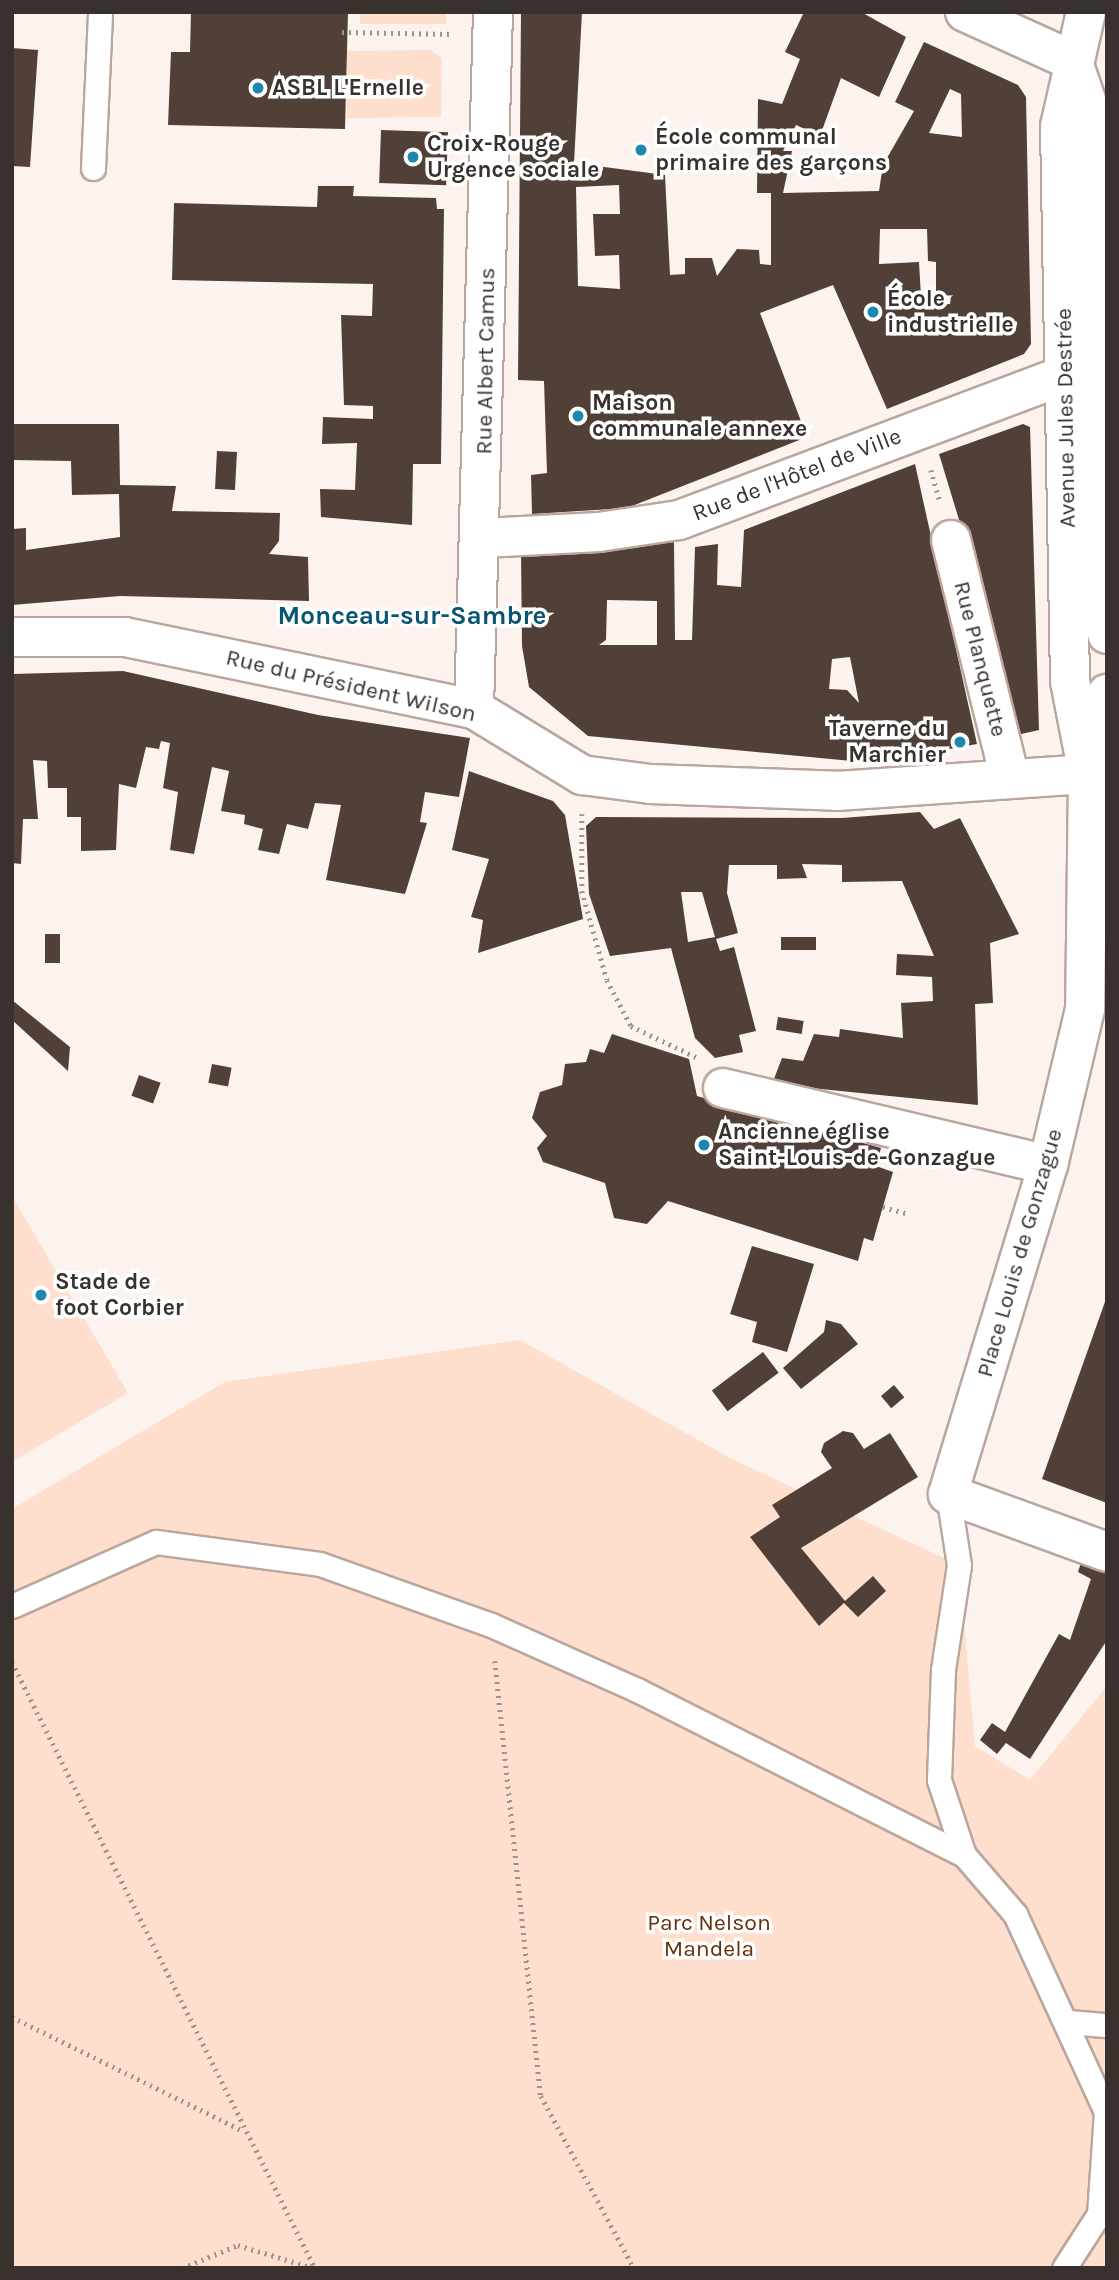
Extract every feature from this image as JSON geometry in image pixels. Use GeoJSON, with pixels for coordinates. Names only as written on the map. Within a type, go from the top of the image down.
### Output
{"type":"FeatureCollection","features":[{"type":"Feature","properties":{"kind":"street"},"geometry":{"type":"LineString","coordinates":[[965,12],[1090,57]]}},
{"type":"Feature","properties":{"kind":"street","name":"Avenue Jules Destrée"},"geometry":{"type":"LineString","coordinates":[[1062,12],[1090,57]]}},
{"type":"Feature","properties":{"kind":"street","name":"Avenue Jules Destrée"},"geometry":{"type":"LineString","coordinates":[[1086,12],[1090,57],[1060,126],[1107,634]]}},
{"type":"Feature","properties":{"kind":"street","name":"Rue Albert Camus"},"geometry":{"type":"LineString","coordinates":[[474,709],[483,538],[492,24]]}},
{"type":"Feature","properties":{"kind":"street","name":"Avenue Jules Destrée"},"geometry":{"type":"LineString","coordinates":[[1083,368],[1070,681],[1088,774],[1096,1011]]}},
{"type":"Feature","properties":{"kind":"street","name":"Rue de l'Hôtel de Ville"},"geometry":{"type":"LineString","coordinates":[[483,538],[599,532],[679,520],[1083,368]]}},
{"type":"Feature","properties":{"kind":"street","name":"Rue Planquette"},"geometry":{"type":"LineString","coordinates":[[951,540],[1010,778]]}},
{"type":"Feature","properties":{"kind":"street","name":"Rue du Président Wilson"},"geometry":{"type":"LineString","coordinates":[[12,637],[125,637],[474,709],[582,775],[837,791],[1088,774]]}},
{"type":"Feature","properties":{"kind":"street","name":"Avenue Jules Destrée"},"geometry":{"type":"LineString","coordinates":[[1088,774],[1107,694]]}},
{"type":"Feature","properties":{"kind":"street","name":"Place Louis de Gonzague"},"geometry":{"type":"LineString","coordinates":[[948,1494],[1096,1011]]}},
{"type":"Feature","properties":{"kind":"street"},"geometry":{"type":"LineString","coordinates":[[723,1088],[1048,1165]]}},
{"type":"Feature","properties":{"kind":"street"},"geometry":{"type":"LineString","coordinates":[[948,1494],[1107,1552]]}},
{"type":"Feature","properties":{"kind":"lane"},"geometry":{"type":"LineString","coordinates":[[93,168],[100,12]]}},
{"type":"Feature","properties":{"kind":"lane"},"geometry":{"type":"LineString","coordinates":[[948,1494],[959,1565],[943,1670],[939,1780],[964,1856]]}},
{"type":"Feature","properties":{"kind":"lane"},"geometry":{"type":"LineString","coordinates":[[12,1606],[156,1542],[320,1564],[491,1625],[637,1690],[964,1856],[1015,1914],[1069,2022],[1106,2112],[1099,2214],[1064,2268]]}},
{"type":"Feature","properties":{"kind":"lane"},"geometry":{"type":"LineString","coordinates":[[1069,2022],[1107,2025]]}},
{"type":"Feature","properties":{"kind":"path"},"geometry":{"type":"LineString","coordinates":[[342,32],[492,24]]}},
{"type":"Feature","properties":{"kind":"path"},"geometry":{"type":"LineString","coordinates":[[920,429],[951,540]]}},
{"type":"Feature","properties":{"kind":"path"},"geometry":{"type":"LineString","coordinates":[[582,775],[582,891],[607,980],[631,1026],[696,1056],[723,1088]]}},
{"type":"Feature","properties":{"kind":"path"},"geometry":{"type":"LineString","coordinates":[[883,1207],[905,1213]]}},
{"type":"Feature","properties":{"kind":"path"},"geometry":{"type":"LineString","coordinates":[[491,1625],[541,2096],[634,2268]]}},
{"type":"Feature","properties":{"kind":"path"},"geometry":{"type":"LineString","coordinates":[[12,1662],[314,2268]]}},
{"type":"Feature","properties":{"kind":"path"},"geometry":{"type":"LineString","coordinates":[[12,2017],[246,2132]]}},
{"type":"Feature","properties":{"kind":"path"},"geometry":{"type":"LineString","coordinates":[[182,2268],[237,2245],[314,2268]]}},
{"type":"Feature","properties":{"kind":"green space"},"geometry":{"type":"Polygon","coordinates":[[[360,12],[446,12],[446,24],[360,24],[360,12]]]}},
{"type":"Feature","properties":{"kind":"green space"},"geometry":{"type":"Polygon","coordinates":[[[430,50],[442,58],[441,117],[347,118],[347,51],[430,50]]]}},
{"type":"Feature","properties":{"kind":"green space","name":"Stade de foot Corbier"},"geometry":{"type":"Polygon","coordinates":[[[12,1196],[128,1393],[12,1462],[12,1196]]]}},
{"type":"Feature","properties":{"kind":"green space","name":"Parc Nelson Mandela"},"geometry":{"type":"Polygon","coordinates":[[[520,1340],[732,1459],[959,1565],[975,1746],[1030,1780],[1107,1686],[1107,2268],[12,2268],[12,1509],[225,1382],[520,1340]]]}},
{"type":"Feature","properties":{"kind":"building","name":"ASBL L'Ernelle"},"geometry":{"type":"Polygon","coordinates":[[[191,12],[348,12],[345,129],[168,125],[171,52],[190,52],[191,12]]]}},
{"type":"Feature","properties":{"kind":"building"},"geometry":{"type":"Polygon","coordinates":[[[521,12],[582,12],[574,163],[665,175],[670,275],[685,274],[685,258],[712,258],[717,276],[737,249],[759,250],[760,264],[771,265],[771,193],[757,193],[758,99],[782,104],[800,59],[785,52],[804,12],[861,12],[906,37],[879,97],[841,78],[820,136],[796,125],[783,151],[792,151],[783,193],[879,191],[883,165],[914,111],[895,102],[924,42],[1018,85],[1026,97],[1031,344],[1024,354],[887,409],[833,285],[760,313],[807,437],[627,508],[532,514],[531,475],[547,473],[544,381],[518,380],[521,12]],[[950,89],[929,133],[962,137],[961,94],[950,89]],[[619,185],[576,187],[578,286],[620,289],[619,255],[595,256],[593,214],[620,214],[619,185]],[[880,229],[879,264],[919,262],[921,297],[933,296],[933,305],[950,304],[951,297],[936,296],[936,262],[928,261],[927,229],[880,229]],[[667,422],[652,428],[656,437],[671,431],[667,422]]]}},
{"type":"Feature","properties":{"kind":"building"},"geometry":{"type":"Polygon","coordinates":[[[12,48],[38,50],[30,167],[12,166],[12,48]]]}},
{"type":"Feature","properties":{"kind":"building","name":"Croix-Rouge Urgence sociale"},"geometry":{"type":"Polygon","coordinates":[[[381,130],[448,132],[446,185],[379,183],[381,130]]]}},
{"type":"Feature","properties":{"kind":"building"},"geometry":{"type":"Polygon","coordinates":[[[318,186],[354,186],[353,196],[436,198],[437,209],[444,209],[441,464],[413,464],[412,525],[321,517],[320,489],[355,490],[357,443],[322,444],[323,417],[373,419],[373,406],[344,405],[341,315],[372,316],[373,284],[172,280],[174,203],[317,207],[318,186]]]}},
{"type":"Feature","properties":{"kind":"building"},"geometry":{"type":"Polygon","coordinates":[[[12,424],[119,424],[120,485],[176,486],[172,511],[280,513],[279,541],[269,554],[308,557],[309,601],[120,596],[12,605],[12,529],[26,528],[26,550],[120,537],[119,494],[72,495],[71,461],[12,460],[12,424]]]}},
{"type":"Feature","properties":{"kind":"building"},"geometry":{"type":"Polygon","coordinates":[[[1023,424],[1030,427],[1039,730],[1008,737],[967,546],[939,454],[1023,424]]]}},
{"type":"Feature","properties":{"kind":"building"},"geometry":{"type":"Polygon","coordinates":[[[217,451],[237,452],[235,490],[215,489],[217,451]]]}},
{"type":"Feature","properties":{"kind":"building"},"geometry":{"type":"Polygon","coordinates":[[[915,464],[977,744],[873,763],[588,736],[529,687],[522,646],[521,553],[674,542],[675,640],[692,640],[695,547],[718,544],[717,585],[741,587],[744,530],[915,464]],[[607,600],[606,640],[599,645],[657,645],[657,601],[607,600]],[[850,657],[832,659],[829,689],[847,690],[859,703],[850,657]]]}},
{"type":"Feature","properties":{"kind":"building"},"geometry":{"type":"Polygon","coordinates":[[[123,671],[318,715],[470,738],[459,797],[425,792],[420,822],[427,823],[405,894],[326,880],[341,805],[315,803],[308,829],[287,824],[279,854],[258,850],[263,829],[244,824],[245,815],[221,811],[229,771],[212,767],[194,854],[170,850],[178,792],[163,788],[170,743],[161,741],[159,749],[146,747],[136,788],[119,784],[116,850],[81,851],[81,817],[67,817],[67,788],[48,788],[47,761],[33,760],[38,819],[23,819],[21,864],[12,863],[12,674],[123,671]]]}},
{"type":"Feature","properties":{"kind":"building"},"geometry":{"type":"Polygon","coordinates":[[[469,771],[553,801],[565,815],[583,919],[478,953],[483,920],[471,917],[489,859],[452,850],[469,771]]]}},
{"type":"Feature","properties":{"kind":"building"},"geometry":{"type":"Polygon","coordinates":[[[920,812],[934,829],[960,818],[1019,934],[990,943],[993,1003],[975,1004],[978,1105],[772,1084],[782,1058],[803,1061],[814,1034],[839,1037],[840,1029],[903,1038],[901,1003],[933,1001],[932,977],[896,975],[897,954],[934,956],[902,881],[842,882],[842,865],[802,864],[807,878],[777,879],[777,865],[729,865],[727,893],[738,933],[716,939],[720,951],[734,947],[756,1031],[739,1035],[743,1052],[715,1058],[695,1038],[671,948],[610,956],[589,894],[586,826],[596,817],[842,818],[920,812]],[[681,892],[688,942],[715,937],[702,892],[681,892]]]}},
{"type":"Feature","properties":{"kind":"building"},"geometry":{"type":"Polygon","coordinates":[[[45,934],[60,934],[60,963],[45,963],[45,934]]]}},
{"type":"Feature","properties":{"kind":"building"},"geometry":{"type":"Polygon","coordinates":[[[781,937],[816,937],[816,950],[781,950],[781,937]]]}},
{"type":"Feature","properties":{"kind":"building"},"geometry":{"type":"Polygon","coordinates":[[[12,1000],[70,1047],[68,1071],[12,1020],[12,1000]]]}},
{"type":"Feature","properties":{"kind":"building"},"geometry":{"type":"Polygon","coordinates":[[[778,1017],[804,1021],[802,1034],[776,1030],[778,1017]]]}},
{"type":"Feature","properties":{"kind":"building","name":"Ancienne église Saint-Louis-de-Gonzague"},"geometry":{"type":"Polygon","coordinates":[[[612,1034],[689,1059],[697,1096],[881,1148],[876,1166],[893,1172],[873,1241],[864,1238],[858,1261],[668,1201],[647,1224],[614,1218],[605,1183],[543,1162],[537,1148],[547,1136],[532,1118],[540,1092],[562,1085],[565,1064],[586,1062],[590,1049],[604,1053],[612,1034]]]}},
{"type":"Feature","properties":{"kind":"building"},"geometry":{"type":"Polygon","coordinates":[[[212,1064],[232,1068],[228,1086],[208,1083],[212,1064]]]}},
{"type":"Feature","properties":{"kind":"building"},"geometry":{"type":"Polygon","coordinates":[[[139,1075],[161,1083],[153,1104],[131,1096],[139,1075]]]}},
{"type":"Feature","properties":{"kind":"building"},"geometry":{"type":"Polygon","coordinates":[[[752,1246],[814,1264],[787,1352],[752,1342],[757,1322],[730,1314],[752,1246]]]}},
{"type":"Feature","properties":{"kind":"building"},"geometry":{"type":"Polygon","coordinates":[[[1107,1299],[1107,1503],[1042,1479],[1107,1299]]]}},
{"type":"Feature","properties":{"kind":"building"},"geometry":{"type":"Polygon","coordinates":[[[826,1320],[841,1324],[858,1344],[801,1389],[783,1368],[824,1332],[826,1320]]]}},
{"type":"Feature","properties":{"kind":"building"},"geometry":{"type":"Polygon","coordinates":[[[763,1352],[779,1373],[728,1411],[712,1391],[763,1352]]]}},
{"type":"Feature","properties":{"kind":"building"},"geometry":{"type":"Polygon","coordinates":[[[894,1385],[904,1397],[891,1408],[881,1396],[894,1385]]]}},
{"type":"Feature","properties":{"kind":"building"},"geometry":{"type":"Polygon","coordinates":[[[843,1431],[853,1433],[864,1449],[890,1433],[918,1477],[801,1548],[845,1601],[873,1576],[886,1591],[858,1617],[844,1603],[819,1626],[750,1537],[780,1517],[772,1505],[832,1468],[821,1452],[824,1443],[843,1431]]]}},
{"type":"Feature","properties":{"kind":"building"},"geometry":{"type":"Polygon","coordinates":[[[1084,1553],[1106,1562],[1107,1640],[1030,1759],[1006,1743],[997,1754],[980,1740],[992,1723],[1005,1732],[1059,1634],[1070,1640],[1091,1579],[1078,1572],[1084,1553]]]}},
{"type":"Feature","properties":{"kind":"place","name":"ASBL L'Ernelle"},"geometry":{"type":"Point","coordinates":[258,88]}},
{"type":"Feature","properties":{"kind":"place","name":"École communal primaire des garçons"},"geometry":{"type":"Point","coordinates":[641,150]}},
{"type":"Feature","properties":{"kind":"place","name":"Croix-Rouge Urgence sociale"},"geometry":{"type":"Point","coordinates":[413,157]}},
{"type":"Feature","properties":{"kind":"place","name":"École industrielle"},"geometry":{"type":"Point","coordinates":[873,312]}},
{"type":"Feature","properties":{"kind":"place","name":"Maison communale annexe"},"geometry":{"type":"Point","coordinates":[578,416]}},
{"type":"Feature","properties":{"kind":"place","name":"Taverne du Marchier"},"geometry":{"type":"Point","coordinates":[960,742]}},
{"type":"Feature","properties":{"kind":"place","name":"Ancienne église Saint-Louis-de-Gonzague"},"geometry":{"type":"Point","coordinates":[704,1145]}},
{"type":"Feature","properties":{"kind":"place","name":"Stade de foot Corbier"},"geometry":{"type":"Point","coordinates":[41,1295]}},
{"type":"Feature","properties":{"kind":"district","name":"Monceau-sur-Sambre"},"geometry":{"type":"Point","coordinates":[412,616]}}]}
